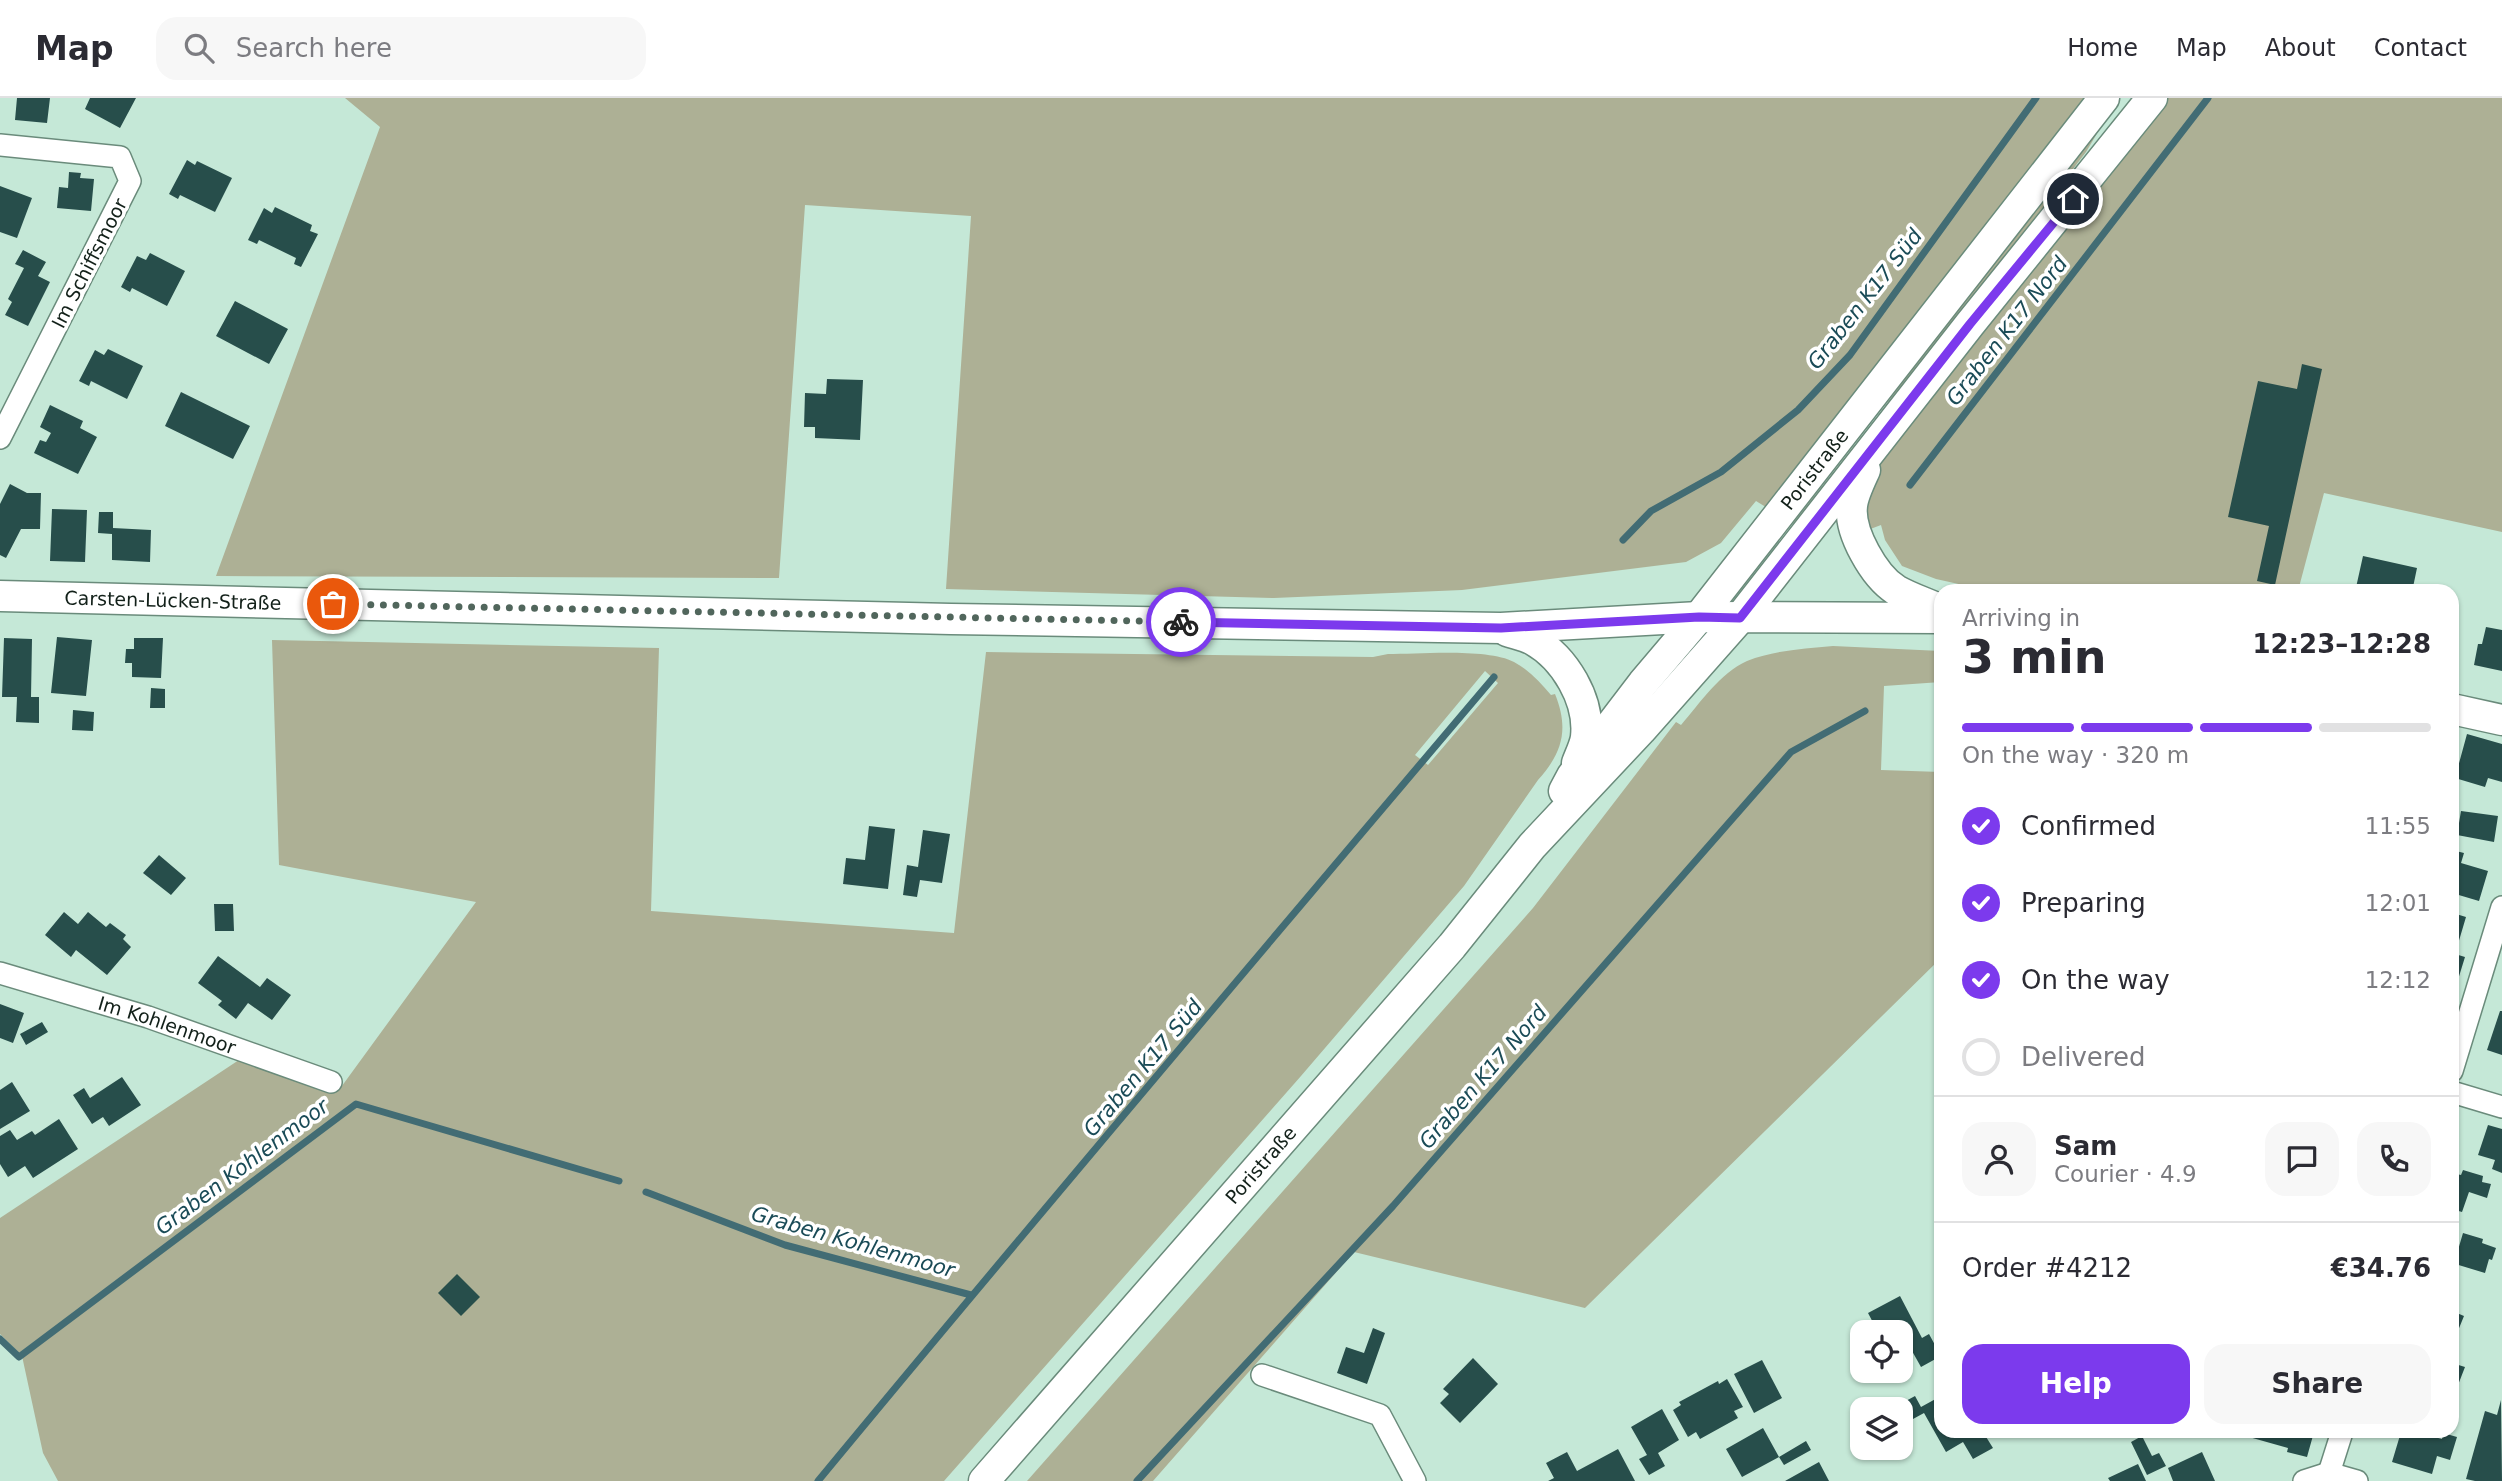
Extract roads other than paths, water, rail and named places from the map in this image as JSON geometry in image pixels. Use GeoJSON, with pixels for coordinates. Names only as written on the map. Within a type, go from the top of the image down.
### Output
{"type":"FeatureCollection","features":[{"type":"Feature","properties":{"kind":"main road","name":"Poristraße"},"geometry":{"type":"LineString","coordinates":[[1532,846],[1572,776],[1643,683],[1699,617],[2104,98]]}},
{"type":"Feature","properties":{"kind":"main road","name":"Poristraße"},"geometry":{"type":"LineString","coordinates":[[2090,178],[2125,98]]}},
{"type":"Feature","properties":{"kind":"main road","name":"Poristraße"},"geometry":{"type":"LineString","coordinates":[[984,1481],[1451,946],[1532,846],[1648,722],[1740,618],[1970,324],[2152,98]]}},
{"type":"Feature","properties":{"kind":"main road"},"geometry":{"type":"LineString","coordinates":[[1872,450],[1852,504],[1853,525],[1877,572],[1894,589],[1934,607]]}},
{"type":"Feature","properties":{"kind":"main road","name":"Carsten-Lücken-Straße"},"geometry":{"type":"LineString","coordinates":[[0,596],[951,619],[1501,628],[1699,617],[1934,618]]}},
{"type":"Feature","properties":{"kind":"main road"},"geometry":{"type":"LineString","coordinates":[[1501,628],[1533,640],[1556,658],[1580,693],[1586,738],[1572,776]]}},
{"type":"Feature","properties":{"kind":"main road"},"geometry":{"type":"LineString","coordinates":[[2459,711],[2502,720]]}},
{"type":"Feature","properties":{"kind":"street","name":"Im Schiffsmoor"},"geometry":{"type":"LineString","coordinates":[[0,145],[120,157],[130,181],[0,438]]}},
{"type":"Feature","properties":{"kind":"street"},"geometry":{"type":"LineString","coordinates":[[2459,1048],[2502,907]]}},
{"type":"Feature","properties":{"kind":"street","name":"Im Kohlenmoor"},"geometry":{"type":"LineString","coordinates":[[0,974],[148,1017],[331,1082]]}},
{"type":"Feature","properties":{"kind":"street"},"geometry":{"type":"LineString","coordinates":[[2459,1094],[2502,1107]]}},
{"type":"Feature","properties":{"kind":"street"},"geometry":{"type":"LineString","coordinates":[[1262,1375],[1380,1415],[1415,1481]]}},
{"type":"Feature","properties":{"kind":"street"},"geometry":{"type":"LineString","coordinates":[[2326,1477],[2340,1438]]}},
{"type":"Feature","properties":{"kind":"street"},"geometry":{"type":"LineString","coordinates":[[2304,1481],[2326,1477],[2357,1481]]}},
{"type":"Feature","properties":{"kind":"waterway","name":"Graben K17 Süd"},"geometry":{"type":"LineString","coordinates":[[1623,540],[1651,511],[1721,472],[1798,410],[1850,355],[2036,98]]}},
{"type":"Feature","properties":{"kind":"waterway","name":"Graben K17 Nord"},"geometry":{"type":"LineString","coordinates":[[1910,485],[2208,98]]}},
{"type":"Feature","properties":{"kind":"waterway","name":"Graben K17 Süd"},"geometry":{"type":"LineString","coordinates":[[818,1481],[1070,1178],[1494,677]]}},
{"type":"Feature","properties":{"kind":"waterway","name":"Graben K17 Nord"},"geometry":{"type":"LineString","coordinates":[[1137,1481],[1393,1206],[1791,752],[1865,711]]}},
{"type":"Feature","properties":{"kind":"waterway","name":"Graben Kohlenmoor"},"geometry":{"type":"LineString","coordinates":[[0,1339],[19,1357],[356,1104],[619,1181]]}},
{"type":"Feature","properties":{"kind":"waterway","name":"Graben Kohlenmoor"},"geometry":{"type":"LineString","coordinates":[[646,1192],[785,1245],[971,1295]]}}]}
